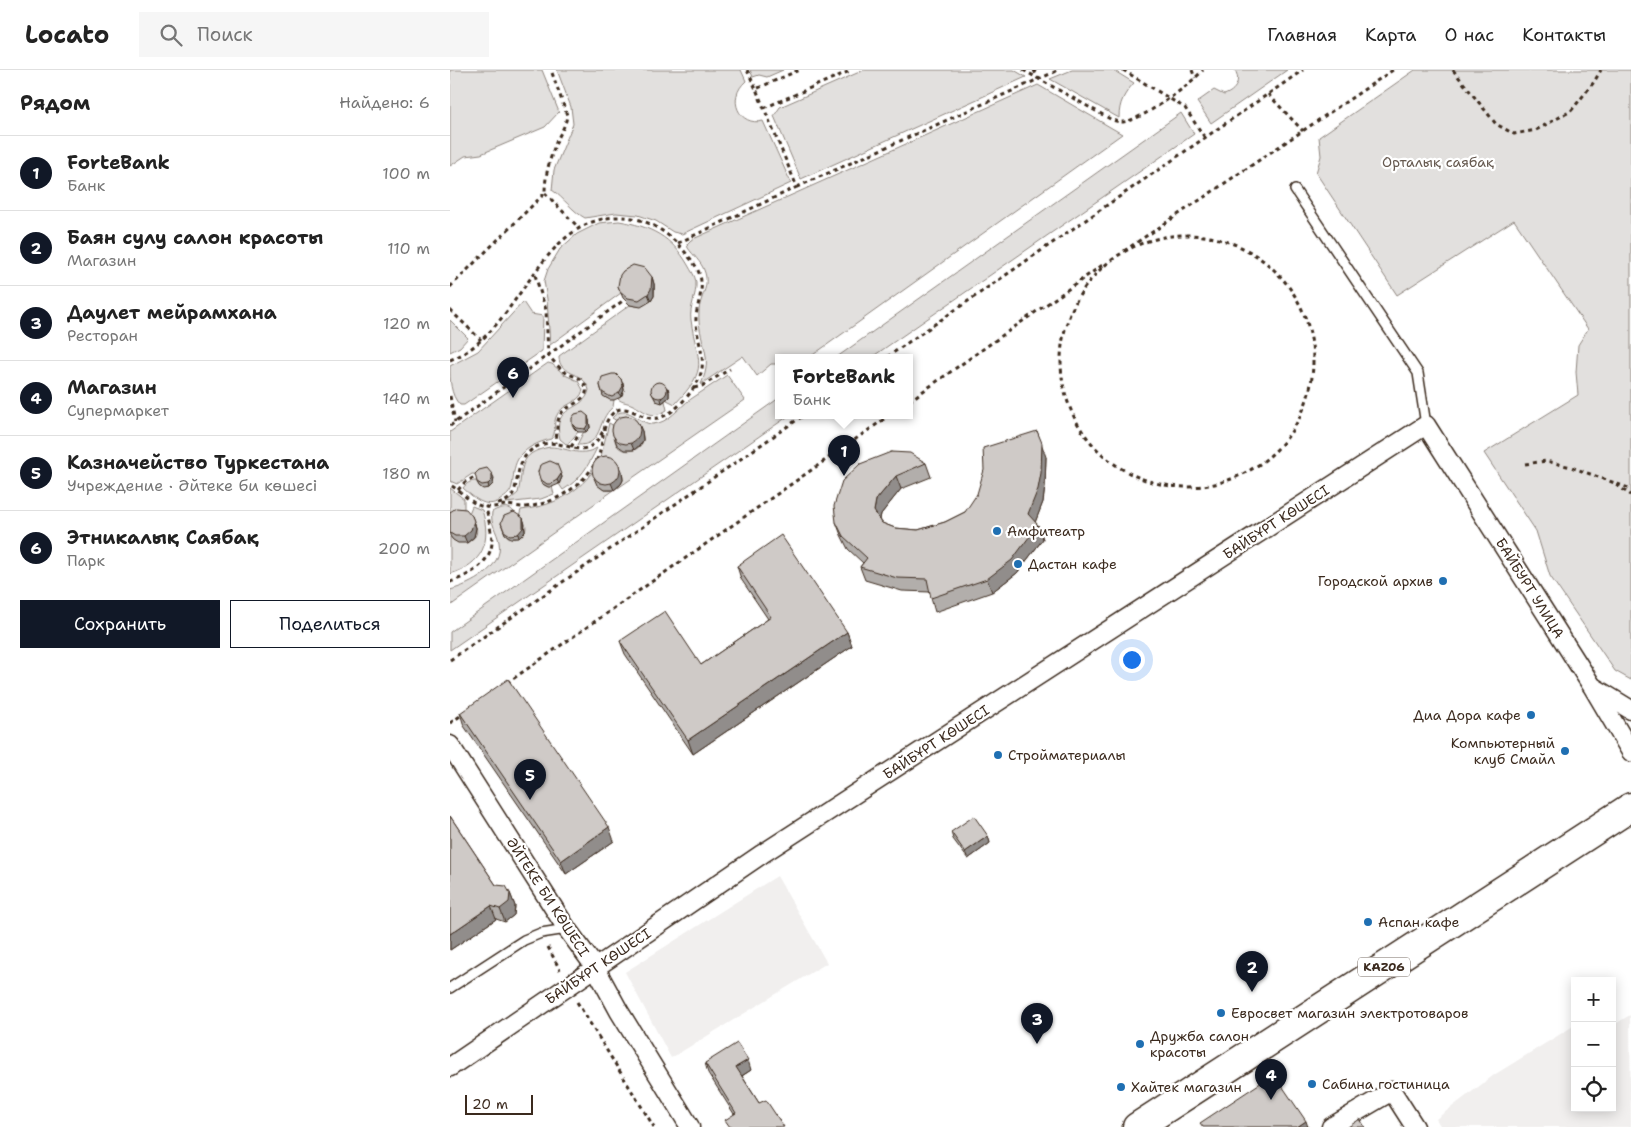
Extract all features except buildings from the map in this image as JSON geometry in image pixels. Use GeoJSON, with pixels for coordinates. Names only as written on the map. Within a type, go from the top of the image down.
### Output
{"type":"FeatureCollection","features":[{"type":"Feature","properties":{"kind":"main road","name":"KАZ06"},"geometry":{"type":"LineString","coordinates":[[1137,1127],[1631,806]]}},
{"type":"Feature","properties":{"kind":"street","name":"БАЙБУРТ УЛИЦА"},"geometry":{"type":"LineString","coordinates":[[1426,425],[1592,686],[1631,752]]}},
{"type":"Feature","properties":{"kind":"street","name":"БАЙБҰРТ КӨШЕСІ"},"geometry":{"type":"LineString","coordinates":[[450,1067],[762,854],[1426,425]]}},
{"type":"Feature","properties":{"kind":"street"},"geometry":{"type":"LineString","coordinates":[[1592,686],[1631,710]]}},
{"type":"Feature","properties":{"kind":"street","name":"ӘЙТЕКЕ БИ КӨШЕСІ"},"geometry":{"type":"LineString","coordinates":[[450,745],[567,929],[595,967],[619,1011],[690,1127]]}},
{"type":"Feature","properties":{"kind":"street"},"geometry":{"type":"LineString","coordinates":[[1331,1127],[1392,1091],[1416,1127]]}},
{"type":"Feature","properties":{"kind":"lane"},"geometry":{"type":"LineString","coordinates":[[1295,190],[1418,373],[1426,425]]}},
{"type":"Feature","properties":{"kind":"lane"},"geometry":{"type":"LineString","coordinates":[[450,988],[515,946],[541,933],[567,929]]}},
{"type":"Feature","properties":{"kind":"path"},"geometry":{"type":"LineString","coordinates":[[450,287],[545,194],[547,169],[556,142],[567,123],[567,115],[551,70]]}},
{"type":"Feature","properties":{"kind":"path"},"geometry":{"type":"LineString","coordinates":[[747,70],[797,187]]}},
{"type":"Feature","properties":{"kind":"path"},"geometry":{"type":"LineString","coordinates":[[756,89],[798,70]]}},
{"type":"Feature","properties":{"kind":"path"},"geometry":{"type":"LineString","coordinates":[[764,108],[852,70]]}},
{"type":"Feature","properties":{"kind":"path"},"geometry":{"type":"LineString","coordinates":[[1023,70],[1118,122],[1134,119],[1169,98],[1196,78],[1203,70]]}},
{"type":"Feature","properties":{"kind":"path"},"geometry":{"type":"LineString","coordinates":[[1034,70],[1038,79]]}},
{"type":"Feature","properties":{"kind":"path"},"geometry":{"type":"LineString","coordinates":[[678,243],[797,187],[1059,70]]}},
{"type":"Feature","properties":{"kind":"path"},"geometry":{"type":"LineString","coordinates":[[1123,70],[1185,108],[1205,138]]}},
{"type":"Feature","properties":{"kind":"path"},"geometry":{"type":"LineString","coordinates":[[1192,70],[1196,78]]}},
{"type":"Feature","properties":{"kind":"path"},"geometry":{"type":"LineString","coordinates":[[891,354],[1303,70]]}},
{"type":"Feature","properties":{"kind":"path"},"geometry":{"type":"LineString","coordinates":[[913,398],[1110,260],[1393,70]]}},
{"type":"Feature","properties":{"kind":"path"},"geometry":{"type":"LineString","coordinates":[[1453,70],[1496,124],[1514,134],[1536,130],[1571,111],[1601,70]]}},
{"type":"Feature","properties":{"kind":"path"},"geometry":{"type":"LineString","coordinates":[[1268,94],[1302,131]]}},
{"type":"Feature","properties":{"kind":"path"},"geometry":{"type":"LineString","coordinates":[[545,194],[579,228]]}},
{"type":"Feature","properties":{"kind":"path"},"geometry":{"type":"LineString","coordinates":[[450,360],[475,346],[513,304],[554,248],[569,234],[587,224],[607,218],[631,218],[648,223],[667,233],[678,243],[700,274],[702,282],[696,308],[696,324],[703,363],[700,380],[681,404],[667,415],[657,419],[646,418],[628,409],[620,408],[613,412],[606,421],[598,457],[591,468],[580,482],[566,493],[545,502],[525,507],[486,507],[473,503],[458,490],[450,486]]}},
{"type":"Feature","properties":{"kind":"path"},"geometry":{"type":"LineString","coordinates":[[1193,234],[1236,243],[1273,267],[1300,302],[1313,344],[1312,388],[1295,429],[1265,462],[1230,481],[1191,489],[1151,484],[1115,467],[1086,439],[1067,404],[1060,365],[1065,325],[1082,289],[1110,260],[1149,240],[1193,234]]}},
{"type":"Feature","properties":{"kind":"path"},"geometry":{"type":"LineString","coordinates":[[535,274],[546,310],[548,355],[560,368],[583,382],[586,388],[585,396],[582,400],[565,409],[560,415],[556,442]]}},
{"type":"Feature","properties":{"kind":"path"},"geometry":{"type":"LineString","coordinates":[[450,426],[624,300]]}},
{"type":"Feature","properties":{"kind":"path"},"geometry":{"type":"LineString","coordinates":[[450,310],[481,340]]}},
{"type":"Feature","properties":{"kind":"path"},"geometry":{"type":"LineString","coordinates":[[694,388],[702,386],[730,369]]}},
{"type":"Feature","properties":{"kind":"path"},"geometry":{"type":"LineString","coordinates":[[450,396],[455,423]]}},
{"type":"Feature","properties":{"kind":"path"},"geometry":{"type":"LineString","coordinates":[[450,660],[798,419]]}},
{"type":"Feature","properties":{"kind":"path"},"geometry":{"type":"LineString","coordinates":[[507,683],[884,419]]}},
{"type":"Feature","properties":{"kind":"path"},"geometry":{"type":"LineString","coordinates":[[486,507],[502,504],[514,493],[517,486],[519,466],[529,452],[543,444],[556,442],[586,449],[599,440],[605,428]]}},
{"type":"Feature","properties":{"kind":"path"},"geometry":{"type":"LineString","coordinates":[[572,447],[578,436]]}},
{"type":"Feature","properties":{"kind":"path"},"geometry":{"type":"LineString","coordinates":[[1525,464],[1546,461],[1572,467],[1631,488]]}},
{"type":"Feature","properties":{"kind":"path"},"geometry":{"type":"LineString","coordinates":[[458,490],[465,482],[475,477]]}},
{"type":"Feature","properties":{"kind":"path"},"geometry":{"type":"LineString","coordinates":[[1614,483],[1631,495]]}},
{"type":"Feature","properties":{"kind":"path"},"geometry":{"type":"LineString","coordinates":[[450,582],[460,579],[477,568],[487,556],[492,543],[486,507]]}},
{"type":"Feature","properties":{"kind":"path"},"geometry":{"type":"LineString","coordinates":[[450,723],[466,712]]}},
{"type":"Feature","properties":{"kind":"path"},"geometry":{"type":"LineString","coordinates":[[541,933],[568,986],[654,1127]]}},
{"type":"Feature","properties":{"kind":"shaded area"},"geometry":{"type":"Polygon","coordinates":[[[777,876],[827,963],[671,1058],[625,972],[777,876]]]}},
{"type":"Feature","properties":{"kind":"shaded area"},"geometry":{"type":"Polygon","coordinates":[[[1630,1015],[1631,1127],[1441,1127],[1436,1119],[1494,1075],[1571,1027],[1571,1112],[1616,1112],[1616,1024],[1630,1015]]]}},
{"type":"Feature","properties":{"kind":"green space"},"geometry":{"type":"Polygon","coordinates":[[[450,70],[542,70],[559,112],[545,127],[481,154],[465,156],[450,166],[450,70]]]}},
{"type":"Feature","properties":{"kind":"green space"},"geometry":{"type":"Polygon","coordinates":[[[557,70],[741,70],[746,81],[737,95],[736,103],[738,110],[747,120],[763,121],[791,183],[682,234],[673,232],[656,221],[638,215],[616,213],[585,218],[552,190],[554,170],[573,124],[571,107],[557,70]]]}},
{"type":"Feature","properties":{"kind":"green space"},"geometry":{"type":"Polygon","coordinates":[[[750,70],[783,70],[767,77],[759,75],[753,77],[750,70]]]}},
{"type":"Feature","properties":{"kind":"green space"},"geometry":{"type":"Polygon","coordinates":[[[864,70],[1014,70],[1026,77],[801,179],[774,116],[780,107],[864,70]]]}},
{"type":"Feature","properties":{"kind":"green space"},"geometry":{"type":"Polygon","coordinates":[[[1072,70],[1113,70],[1134,83],[1123,99],[1119,118],[1050,79],[1072,70]]]}},
{"type":"Feature","properties":{"kind":"green space"},"geometry":{"type":"Polygon","coordinates":[[[1235,70],[1287,70],[1211,123],[1197,102],[1214,90],[1224,95],[1232,91],[1238,78],[1235,70]]]}},
{"type":"Feature","properties":{"kind":"green space","name":"Орталық саябақ"},"geometry":{"type":"Polygon","coordinates":[[[1415,70],[1631,70],[1631,680],[1615,671],[1550,576],[1536,531],[1484,453],[1578,395],[1576,372],[1578,345],[1588,329],[1514,220],[1397,295],[1316,173],[1321,156],[1319,137],[1415,70]]]}},
{"type":"Feature","properties":{"kind":"green space"},"geometry":{"type":"Polygon","coordinates":[[[1038,85],[1122,134],[814,354],[775,354],[775,364],[771,364],[757,376],[743,356],[701,384],[705,374],[706,356],[700,331],[699,312],[706,276],[701,264],[688,248],[687,244],[691,240],[1038,85]]]}},
{"type":"Feature","properties":{"kind":"green space"},"geometry":{"type":"Polygon","coordinates":[[[1181,113],[1194,134],[876,354],[841,354],[1181,113]]]}},
{"type":"Feature","properties":{"kind":"green space"},"geometry":{"type":"Polygon","coordinates":[[[619,221],[641,226],[659,234],[682,255],[694,275],[696,287],[691,320],[699,364],[694,381],[675,404],[667,400],[669,392],[652,394],[656,401],[665,401],[667,410],[662,413],[649,414],[618,399],[624,390],[620,380],[601,388],[606,398],[614,400],[613,407],[604,419],[596,437],[586,444],[577,445],[583,433],[590,428],[589,420],[574,428],[578,432],[566,444],[560,439],[558,428],[560,419],[586,397],[589,390],[582,379],[563,367],[559,356],[630,305],[641,306],[649,302],[652,299],[654,284],[621,287],[621,293],[550,345],[544,281],[548,269],[560,249],[577,234],[599,223],[619,221]]]}},
{"type":"Feature","properties":{"kind":"green space"},"geometry":{"type":"Polygon","coordinates":[[[523,302],[531,314],[543,316],[542,351],[464,405],[460,405],[452,392],[450,366],[478,351],[523,302]]]}},
{"type":"Feature","properties":{"kind":"green space"},"geometry":{"type":"Polygon","coordinates":[[[450,320],[468,338],[460,347],[450,352],[450,320]]]}},
{"type":"Feature","properties":{"kind":"green space"},"geometry":{"type":"Polygon","coordinates":[[[548,363],[565,375],[578,381],[583,390],[581,395],[558,412],[555,420],[554,434],[551,439],[532,446],[518,459],[514,469],[512,488],[508,494],[497,502],[482,502],[463,488],[472,481],[476,481],[481,488],[489,488],[492,485],[493,477],[492,475],[472,474],[457,484],[450,481],[450,432],[548,363]]]}},
{"type":"Feature","properties":{"kind":"green space"},"geometry":{"type":"Polygon","coordinates":[[[727,375],[745,400],[618,488],[623,478],[619,467],[596,465],[601,456],[609,423],[618,428],[615,439],[617,445],[622,449],[634,450],[643,442],[643,435],[639,427],[622,424],[612,418],[617,413],[628,413],[648,423],[659,423],[669,418],[691,399],[727,375]]]}},
{"type":"Feature","properties":{"kind":"green space"},"geometry":{"type":"Polygon","coordinates":[[[775,401],[775,419],[784,419],[450,650],[450,632],[775,401]]]}},
{"type":"Feature","properties":{"kind":"green space"},"geometry":{"type":"Polygon","coordinates":[[[550,447],[579,452],[597,448],[583,472],[563,490],[559,484],[562,477],[558,467],[539,475],[543,484],[552,487],[554,494],[541,499],[506,503],[518,493],[522,469],[527,458],[532,453],[550,447]]]}},
{"type":"Feature","properties":{"kind":"green space"},"geometry":{"type":"Polygon","coordinates":[[[593,471],[601,488],[609,491],[614,490],[450,606],[450,590],[467,584],[484,574],[496,560],[499,542],[493,524],[492,512],[502,508],[512,510],[515,516],[503,527],[510,538],[520,537],[526,528],[525,522],[519,517],[521,510],[542,506],[561,498],[578,487],[593,471]]]}},
{"type":"Feature","properties":{"kind":"green space"},"geometry":{"type":"Polygon","coordinates":[[[450,488],[464,499],[464,515],[450,522],[450,488]]]}},
{"type":"Feature","properties":{"kind":"green space"},"geometry":{"type":"Polygon","coordinates":[[[472,506],[482,510],[486,532],[485,542],[477,558],[461,570],[450,574],[450,537],[459,542],[464,542],[472,539],[477,532],[476,527],[468,516],[472,506]]]}},
{"type":"Feature","properties":{"kind":"place","name":"Этникалық Саябақ"},"geometry":{"type":"Point","coordinates":[513,398]}},
{"type":"Feature","properties":{"kind":"place","name":"ForteBank"},"geometry":{"type":"Point","coordinates":[844,476]}},
{"type":"Feature","properties":{"kind":"place","name":"Амфитеатр"},"geometry":{"type":"Point","coordinates":[997,531]}},
{"type":"Feature","properties":{"kind":"place","name":"Дастан кафе"},"geometry":{"type":"Point","coordinates":[1018,564]}},
{"type":"Feature","properties":{"kind":"place","name":"Городской архив"},"geometry":{"type":"Point","coordinates":[1443,581]}},
{"type":"Feature","properties":{"kind":"place","name":"Диа Дора кафе"},"geometry":{"type":"Point","coordinates":[1531,715]}},
{"type":"Feature","properties":{"kind":"place","name":"Компьютерный клуб Смайл"},"geometry":{"type":"Point","coordinates":[1565,751]}},
{"type":"Feature","properties":{"kind":"place","name":"Стройматериалы"},"geometry":{"type":"Point","coordinates":[998,755]}},
{"type":"Feature","properties":{"kind":"place","name":"Казначейство Туркестана"},"geometry":{"type":"Point","coordinates":[530,800]}},
{"type":"Feature","properties":{"kind":"place","name":"Аспан кафе"},"geometry":{"type":"Point","coordinates":[1368,922]}},
{"type":"Feature","properties":{"kind":"place","name":"Баян сулу салон красоты"},"geometry":{"type":"Point","coordinates":[1252,992]}},
{"type":"Feature","properties":{"kind":"place","name":"Евросвет магазин электротоваров"},"geometry":{"type":"Point","coordinates":[1221,1013]}},
{"type":"Feature","properties":{"kind":"place","name":"Даулет мейрамхана"},"geometry":{"type":"Point","coordinates":[1037,1044]}},
{"type":"Feature","properties":{"kind":"place","name":"Дружба салон красоты"},"geometry":{"type":"Point","coordinates":[1140,1044]}},
{"type":"Feature","properties":{"kind":"place","name":"Сабина гостиница"},"geometry":{"type":"Point","coordinates":[1312,1084]}},
{"type":"Feature","properties":{"kind":"place","name":"Хайтек магазин"},"geometry":{"type":"Point","coordinates":[1121,1087]}},
{"type":"Feature","properties":{"kind":"place","name":"Магазин"},"geometry":{"type":"Point","coordinates":[1271,1100]}}]}
